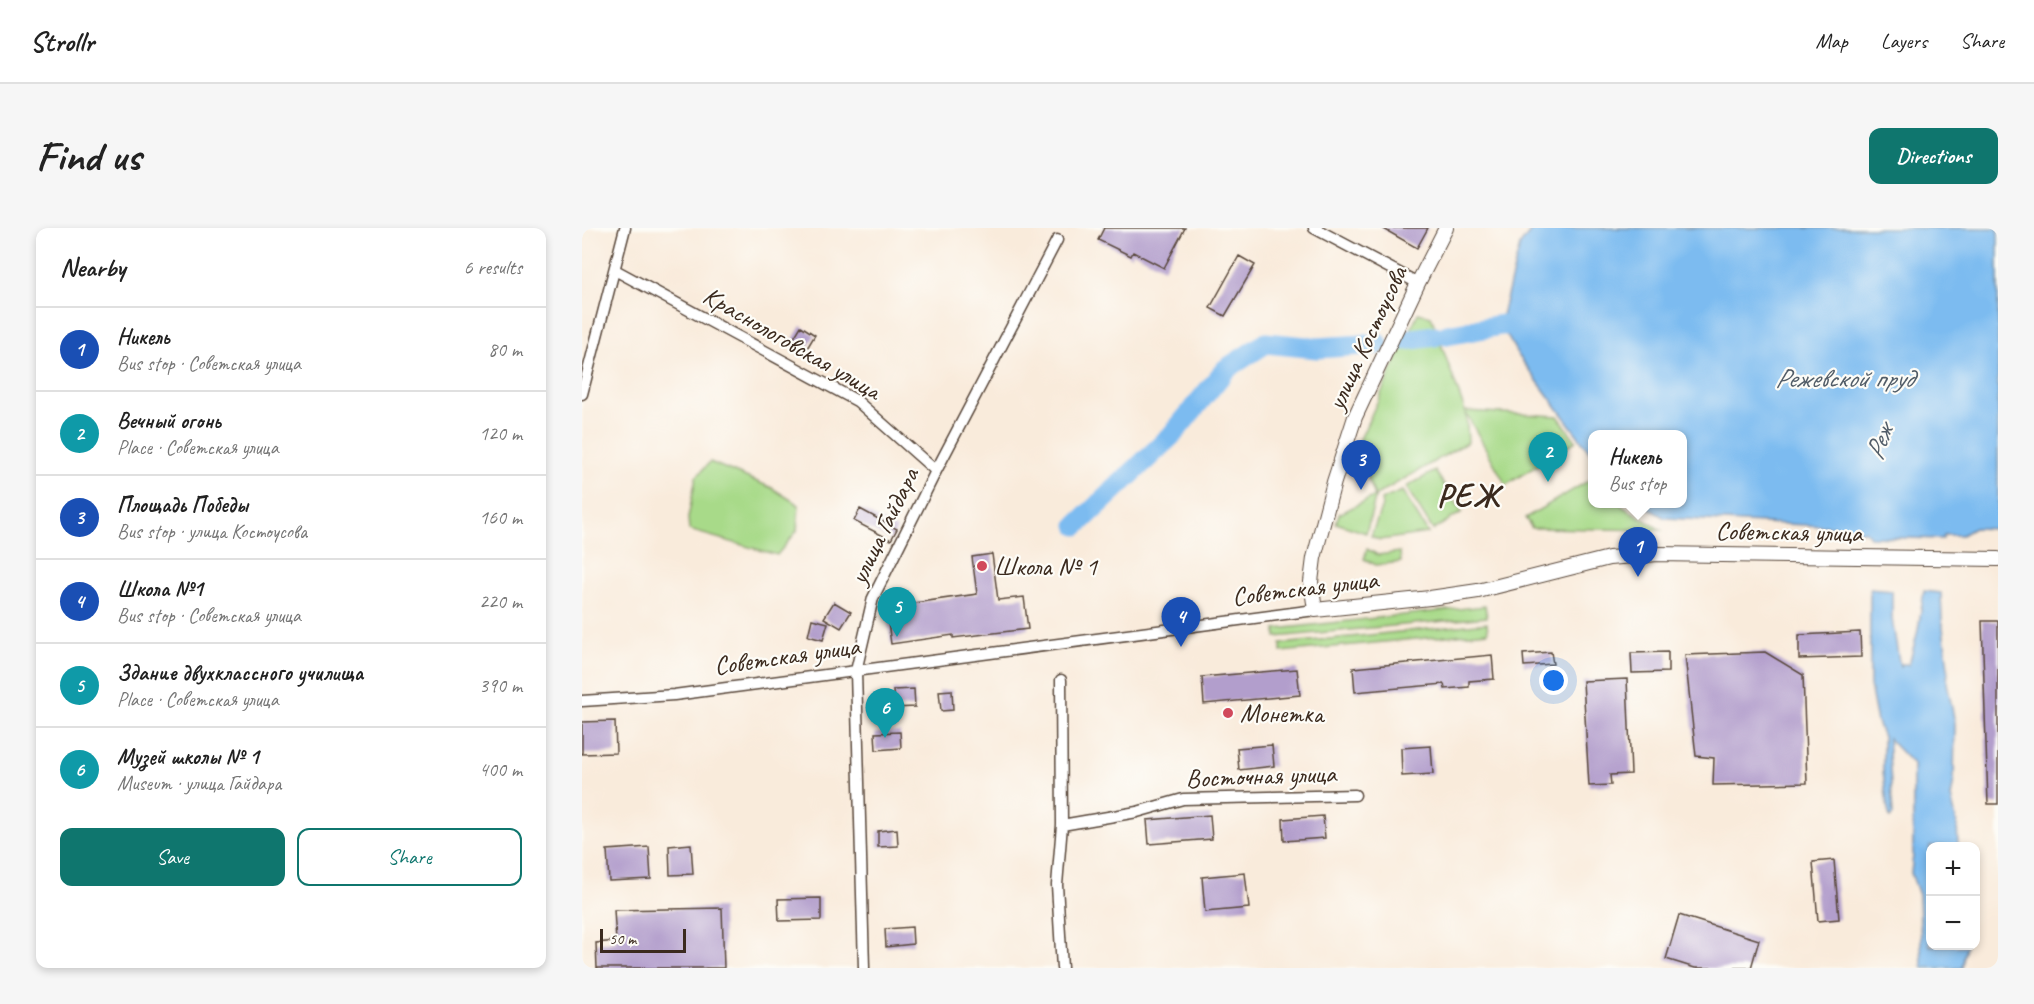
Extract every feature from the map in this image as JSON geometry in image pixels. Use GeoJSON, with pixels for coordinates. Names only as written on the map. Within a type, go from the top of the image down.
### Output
{"type":"FeatureCollection","features":[{"type":"Feature","properties":{"kind":"main road","name":"улица Костоусова"},"geometry":{"type":"LineString","coordinates":[[1315,610],[1311,582],[1314,558],[1334,482],[1355,417],[1446,228]]}},
{"type":"Feature","properties":{"kind":"main road","name":"Советская улица"},"geometry":{"type":"LineString","coordinates":[[1315,610],[1478,591],[1609,558],[1658,554],[1998,559]]}},
{"type":"Feature","properties":{"kind":"street"},"geometry":{"type":"LineString","coordinates":[[582,394],[625,228]]}},
{"type":"Feature","properties":{"kind":"street"},"geometry":{"type":"LineString","coordinates":[[1314,228],[1418,283]]}},
{"type":"Feature","properties":{"kind":"street","name":"улица Гайдара"},"geometry":{"type":"LineString","coordinates":[[864,968],[856,671],[873,598],[936,471],[1057,240]]}},
{"type":"Feature","properties":{"kind":"street","name":"Краснологовская улица"},"geometry":{"type":"LineString","coordinates":[[615,270],[857,402],[936,471]]}},
{"type":"Feature","properties":{"kind":"street","name":"Советская улица"},"geometry":{"type":"LineString","coordinates":[[582,701],[674,695],[1315,610]]}},
{"type":"Feature","properties":{"kind":"street"},"geometry":{"type":"LineString","coordinates":[[1061,680],[1062,825],[1056,885],[1062,968]]}},
{"type":"Feature","properties":{"kind":"street","name":"Восточная улица"},"geometry":{"type":"LineString","coordinates":[[1062,825],[1137,812],[1183,799],[1355,795]]}},
{"type":"Feature","properties":{"kind":"green space"},"geometry":{"type":"Polygon","coordinates":[[[1418,313],[1431,316],[1465,411],[1558,416],[1576,441],[1506,485],[1466,413],[1468,442],[1376,495],[1366,533],[1336,523],[1339,514],[1375,496],[1356,448],[1418,313]]]}},
{"type":"Feature","properties":{"kind":"green space"},"geometry":{"type":"Polygon","coordinates":[[[710,462],[772,488],[799,505],[797,531],[777,555],[689,530],[688,518],[696,477],[710,462]]]}},
{"type":"Feature","properties":{"kind":"green space"},"geometry":{"type":"Polygon","coordinates":[[[1435,471],[1462,512],[1433,530],[1406,487],[1435,471]]]}},
{"type":"Feature","properties":{"kind":"green space"},"geometry":{"type":"Polygon","coordinates":[[[1588,481],[1588,508],[1625,508],[1661,530],[1532,528],[1525,518],[1588,481]]]}},
{"type":"Feature","properties":{"kind":"green space"},"geometry":{"type":"Polygon","coordinates":[[[1402,491],[1428,533],[1380,540],[1371,536],[1382,506],[1381,500],[1402,491]]]}},
{"type":"Feature","properties":{"kind":"green space"},"geometry":{"type":"Polygon","coordinates":[[[1367,549],[1378,555],[1400,552],[1401,562],[1376,565],[1364,559],[1367,549]]]}},
{"type":"Feature","properties":{"kind":"green space"},"geometry":{"type":"Polygon","coordinates":[[[1485,606],[1487,617],[1276,637],[1276,629],[1485,606]]]}},
{"type":"Feature","properties":{"kind":"green space"},"geometry":{"type":"Polygon","coordinates":[[[1487,623],[1488,632],[1281,652],[1281,644],[1487,623]]]}},
{"type":"Feature","properties":{"kind":"water","name":"Режевской пруд"},"geometry":{"type":"Polygon","coordinates":[[[1533,228],[1998,228],[1998,529],[1974,528],[1962,535],[1944,535],[1943,539],[1870,537],[1866,531],[1847,531],[1843,527],[1665,518],[1648,508],[1687,508],[1687,430],[1588,430],[1588,449],[1518,355],[1500,323],[1520,245],[1533,228]]]}},
{"type":"Feature","properties":{"kind":"water"},"geometry":{"type":"Polygon","coordinates":[[[1870,589],[1892,591],[1892,619],[1900,667],[1901,664],[1909,665],[1918,630],[1924,591],[1941,593],[1948,668],[1947,683],[1955,723],[1954,780],[1951,797],[1957,824],[1958,842],[1926,842],[1926,950],[1965,950],[1962,968],[1923,968],[1922,965],[1919,895],[1911,873],[1913,764],[1888,738],[1893,815],[1890,818],[1883,771],[1883,737],[1877,722],[1870,685],[1870,589]]]}},
{"type":"Feature","properties":{"kind":"building"},"geometry":{"type":"Polygon","coordinates":[[[1104,228],[1185,228],[1164,268],[1133,252],[1131,256],[1098,240],[1104,228]]]}},
{"type":"Feature","properties":{"kind":"building"},"geometry":{"type":"Polygon","coordinates":[[[1382,228],[1428,228],[1417,248],[1382,228]]]}},
{"type":"Feature","properties":{"kind":"building"},"geometry":{"type":"Polygon","coordinates":[[[1239,256],[1255,265],[1225,316],[1210,308],[1239,256]]]}},
{"type":"Feature","properties":{"kind":"building"},"geometry":{"type":"Polygon","coordinates":[[[801,326],[815,335],[806,350],[792,341],[801,326]]]}},
{"type":"Feature","properties":{"kind":"building"},"geometry":{"type":"Polygon","coordinates":[[[860,509],[897,529],[891,540],[854,521],[860,509]]]}},
{"type":"Feature","properties":{"kind":"building"},"geometry":{"type":"Polygon","coordinates":[[[992,554],[998,600],[1024,597],[1028,629],[953,638],[953,635],[891,644],[886,607],[977,594],[972,557],[992,554]]]}},
{"type":"Feature","properties":{"kind":"building"},"geometry":{"type":"Polygon","coordinates":[[[834,602],[851,612],[841,628],[824,618],[834,602]]]}},
{"type":"Feature","properties":{"kind":"building"},"geometry":{"type":"Polygon","coordinates":[[[812,619],[828,623],[823,640],[808,636],[812,619]]]}},
{"type":"Feature","properties":{"kind":"building"},"geometry":{"type":"Polygon","coordinates":[[[1982,621],[1998,621],[1998,804],[1988,804],[1982,621]]]}},
{"type":"Feature","properties":{"kind":"building"},"geometry":{"type":"Polygon","coordinates":[[[1860,632],[1861,657],[1799,659],[1799,635],[1860,632]]]}},
{"type":"Feature","properties":{"kind":"building"},"geometry":{"type":"Polygon","coordinates":[[[1551,652],[1553,664],[1524,666],[1523,654],[1551,652]]]}},
{"type":"Feature","properties":{"kind":"building"},"geometry":{"type":"Polygon","coordinates":[[[1668,652],[1668,672],[1632,673],[1631,653],[1668,652]]]}},
{"type":"Feature","properties":{"kind":"building"},"geometry":{"type":"Polygon","coordinates":[[[1765,652],[1803,675],[1807,783],[1713,785],[1714,758],[1696,756],[1685,655],[1765,652]]]}},
{"type":"Feature","properties":{"kind":"building"},"geometry":{"type":"Polygon","coordinates":[[[1492,655],[1494,679],[1469,681],[1469,687],[1445,689],[1444,684],[1355,692],[1353,668],[1492,655]]]}},
{"type":"Feature","properties":{"kind":"building"},"geometry":{"type":"Polygon","coordinates":[[[1297,669],[1300,695],[1204,704],[1202,677],[1297,669]]]}},
{"type":"Feature","properties":{"kind":"building"},"geometry":{"type":"Polygon","coordinates":[[[1627,679],[1631,774],[1610,775],[1611,785],[1589,786],[1583,681],[1627,679]]]}},
{"type":"Feature","properties":{"kind":"building"},"geometry":{"type":"Polygon","coordinates":[[[914,689],[915,707],[894,708],[893,690],[914,689]]]}},
{"type":"Feature","properties":{"kind":"building"},"geometry":{"type":"Polygon","coordinates":[[[952,690],[953,710],[941,711],[939,691],[952,690]]]}},
{"type":"Feature","properties":{"kind":"building"},"geometry":{"type":"Polygon","coordinates":[[[615,721],[616,753],[582,754],[582,722],[615,721]]]}},
{"type":"Feature","properties":{"kind":"building"},"geometry":{"type":"Polygon","coordinates":[[[900,732],[901,748],[876,750],[875,733],[900,732]]]}},
{"type":"Feature","properties":{"kind":"building"},"geometry":{"type":"Polygon","coordinates":[[[1272,745],[1274,766],[1239,770],[1237,748],[1272,745]]]}},
{"type":"Feature","properties":{"kind":"building"},"geometry":{"type":"Polygon","coordinates":[[[1431,746],[1433,774],[1402,776],[1401,748],[1431,746]]]}},
{"type":"Feature","properties":{"kind":"building"},"geometry":{"type":"Polygon","coordinates":[[[1210,815],[1212,839],[1149,844],[1147,820],[1210,815]]]}},
{"type":"Feature","properties":{"kind":"building"},"geometry":{"type":"Polygon","coordinates":[[[1323,816],[1325,838],[1284,841],[1283,819],[1323,816]]]}},
{"type":"Feature","properties":{"kind":"building"},"geometry":{"type":"Polygon","coordinates":[[[897,829],[898,846],[878,847],[878,831],[897,829]]]}},
{"type":"Feature","properties":{"kind":"building"},"geometry":{"type":"Polygon","coordinates":[[[691,844],[693,874],[670,875],[669,846],[691,844]]]}},
{"type":"Feature","properties":{"kind":"building"},"geometry":{"type":"Polygon","coordinates":[[[649,847],[651,879],[609,881],[607,850],[649,847]]]}},
{"type":"Feature","properties":{"kind":"building"},"geometry":{"type":"Polygon","coordinates":[[[1834,860],[1839,919],[1818,921],[1813,862],[1834,860]]]}},
{"type":"Feature","properties":{"kind":"building"},"geometry":{"type":"Polygon","coordinates":[[[1245,873],[1249,908],[1205,912],[1202,877],[1245,873]]]}},
{"type":"Feature","properties":{"kind":"building"},"geometry":{"type":"Polygon","coordinates":[[[821,898],[821,920],[779,921],[778,899],[821,898]]]}},
{"type":"Feature","properties":{"kind":"building"},"geometry":{"type":"Polygon","coordinates":[[[722,908],[724,968],[597,968],[596,943],[616,941],[614,910],[722,908]]]}},
{"type":"Feature","properties":{"kind":"building"},"geometry":{"type":"Polygon","coordinates":[[[1679,915],[1759,940],[1751,968],[1695,968],[1666,959],[1679,915]]]}},
{"type":"Feature","properties":{"kind":"building"},"geometry":{"type":"Polygon","coordinates":[[[912,927],[913,944],[886,947],[885,929],[912,927]]]}},
{"type":"Feature","properties":{"kind":"waterway"},"geometry":{"type":"LineString","coordinates":[[1447,335],[1501,325],[1530,324]]}},
{"type":"Feature","properties":{"kind":"waterway"},"geometry":{"type":"LineString","coordinates":[[1405,340],[1435,336]]}},
{"type":"Feature","properties":{"kind":"waterway"},"geometry":{"type":"LineString","coordinates":[[1077,525],[1172,435],[1226,369],[1266,343],[1317,348],[1378,344]]}},
{"type":"Feature","properties":{"kind":"place","name":"Вечный огонь"},"geometry":{"type":"Point","coordinates":[1548,482]}},
{"type":"Feature","properties":{"kind":"place","name":"Площадь Победы"},"geometry":{"type":"Point","coordinates":[1361,490]}},
{"type":"Feature","properties":{"kind":"place","name":"Школа № 1"},"geometry":{"type":"Point","coordinates":[982,566]}},
{"type":"Feature","properties":{"kind":"place","name":"Никель"},"geometry":{"type":"Point","coordinates":[1638,577]}},
{"type":"Feature","properties":{"kind":"place","name":"Здание двухклассного училища"},"geometry":{"type":"Point","coordinates":[897,637]}},
{"type":"Feature","properties":{"kind":"place","name":"Школа №1"},"geometry":{"type":"Point","coordinates":[1181,647]}},
{"type":"Feature","properties":{"kind":"place","name":"Монетка"},"geometry":{"type":"Point","coordinates":[1228,713]}},
{"type":"Feature","properties":{"kind":"place","name":"Музей школы № 1"},"geometry":{"type":"Point","coordinates":[885,738]}},
{"type":"Feature","properties":{"kind":"district","name":"РЕЖ"},"geometry":{"type":"Point","coordinates":[1469,495]}},
{"type":"Feature","properties":{"kind":"water label","name":"Реж"},"geometry":{"type":"Point","coordinates":[1879,442]}}]}
